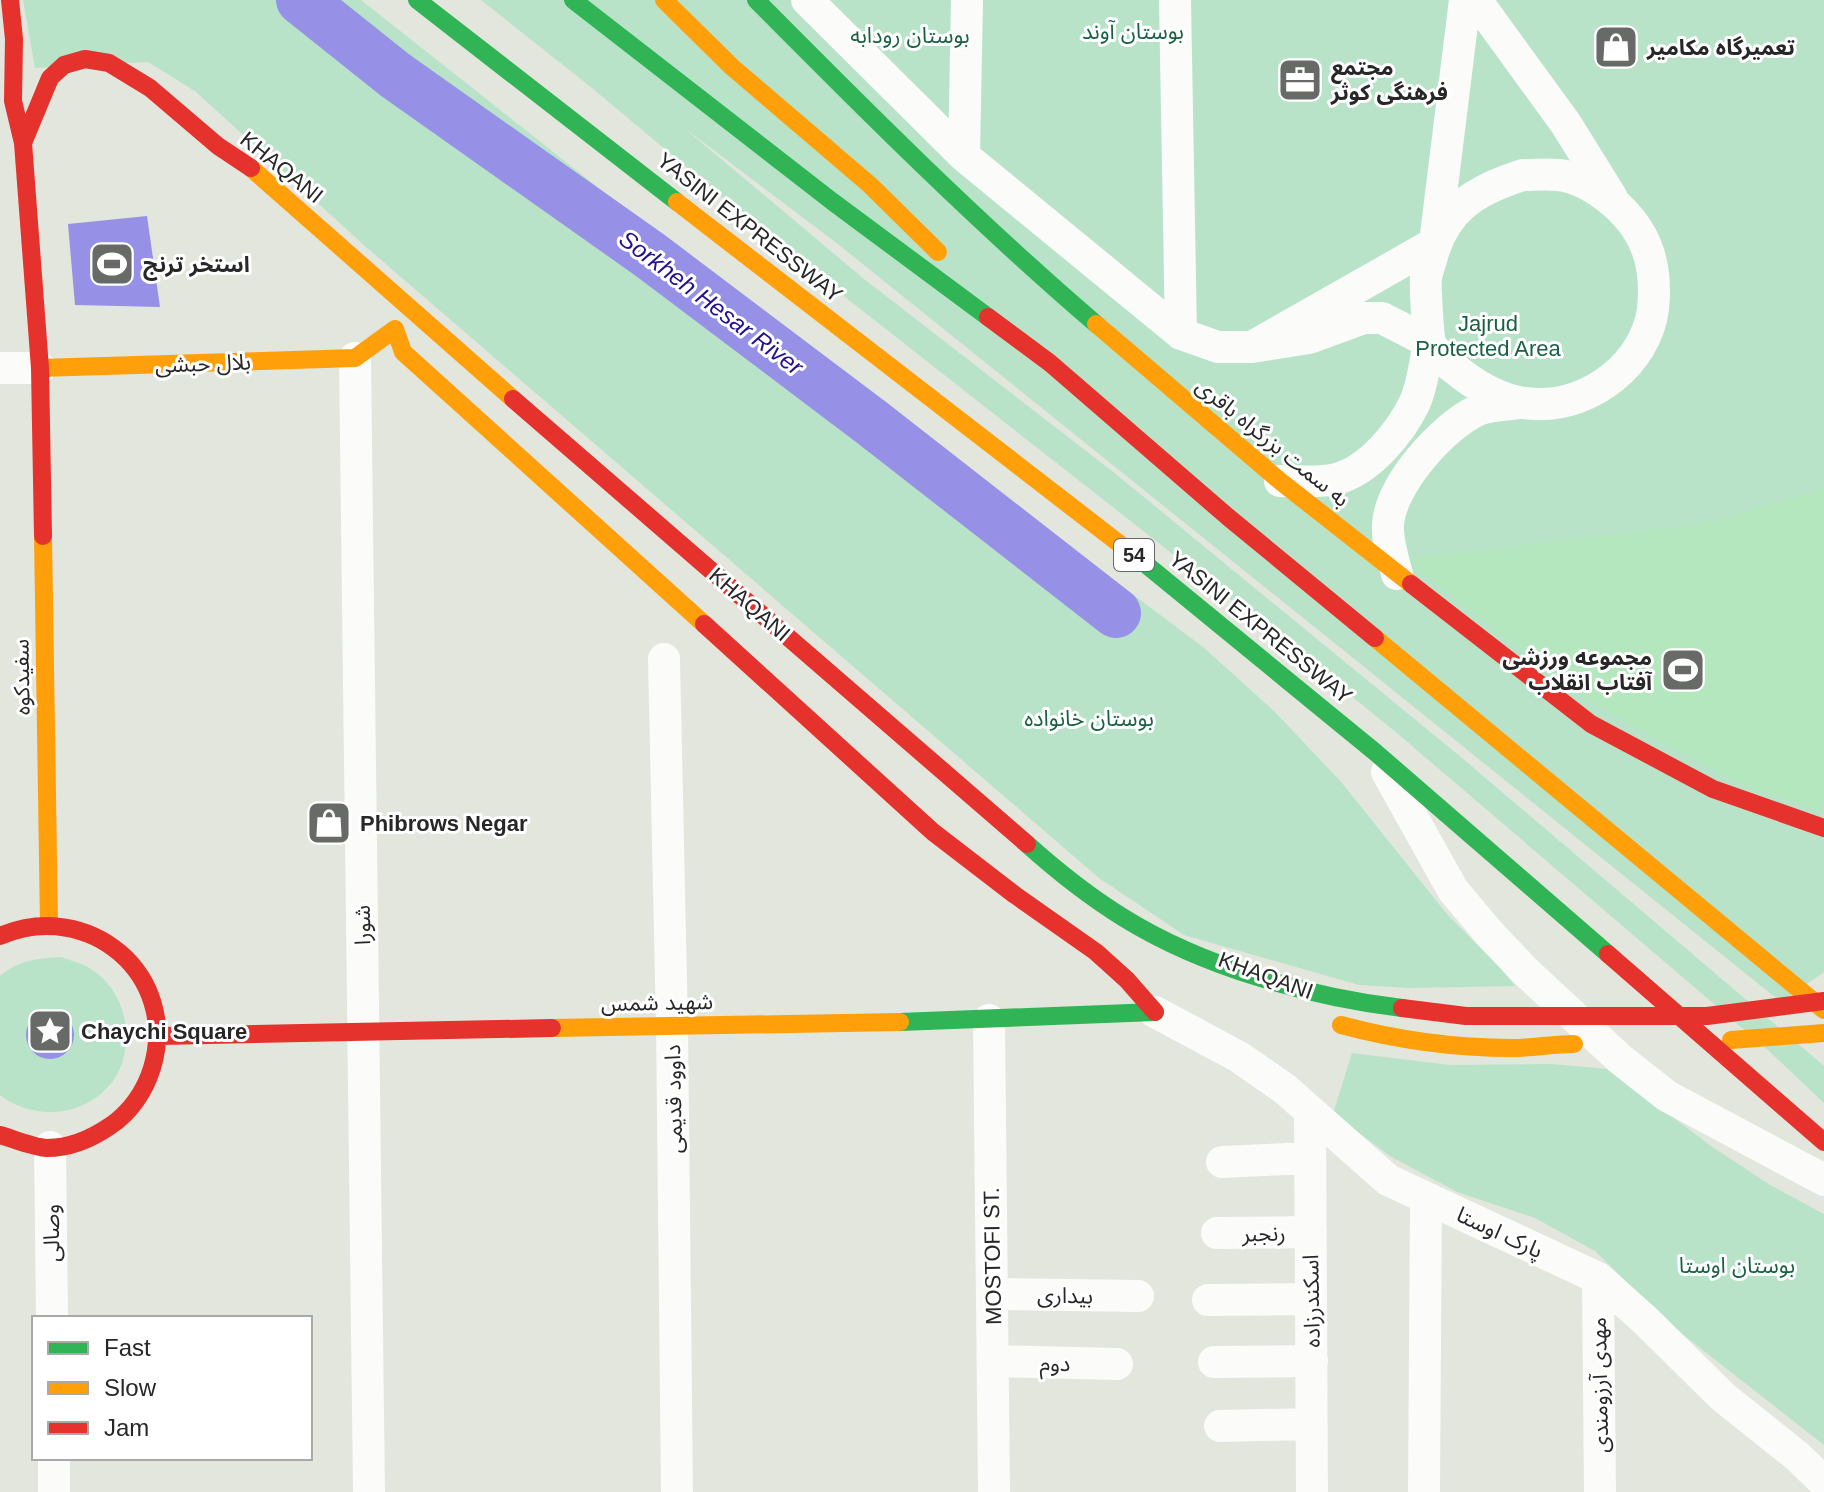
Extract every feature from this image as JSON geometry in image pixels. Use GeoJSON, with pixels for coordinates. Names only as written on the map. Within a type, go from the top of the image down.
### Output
{"type":"FeatureCollection","features":[{"type":"Feature","properties":{"kind":"main road","name":"سفیدکوه"},"geometry":{"type":"LineString","coordinates":[[10,0],[14,39],[13,101],[23,143],[40,368],[49,924]]}},
{"type":"Feature","properties":{"kind":"main road","name":"YASINI EXPRESSWAY"},"geometry":{"type":"LineString","coordinates":[[417,0],[1175,587],[1375,752],[1824,1142]]}},
{"type":"Feature","properties":{"kind":"main road"},"geometry":{"type":"LineString","coordinates":[[573,0],[833,202],[1050,363]]}},
{"type":"Feature","properties":{"kind":"main road"},"geometry":{"type":"LineString","coordinates":[[664,0],[732,67],[870,185],[1050,363],[1228,517],[1824,1010]]}},
{"type":"Feature","properties":{"kind":"main road","name":"به سمت بزرگراه باقری"},"geometry":{"type":"LineString","coordinates":[[756,0],[895,140],[1045,280],[1280,481],[1397,574],[1591,724],[1713,789],[1824,828]]}},
{"type":"Feature","properties":{"kind":"main road"},"geometry":{"type":"LineString","coordinates":[[23,143],[50,78],[64,65],[85,59],[109,63],[150,88],[218,146]]}},
{"type":"Feature","properties":{"kind":"main road","name":"KHAQANI"},"geometry":{"type":"LineString","coordinates":[[218,146],[248,192]]}},
{"type":"Feature","properties":{"kind":"main road","name":"KHAQANI"},"geometry":{"type":"LineString","coordinates":[[218,146],[260,174],[421,320],[999,822],[1048,863],[1123,918],[1164,940],[1207,959],[1335,997],[1366,1004],[1466,1016],[1707,1016],[1824,1001]]}},
{"type":"Feature","properties":{"kind":"main road"},"geometry":{"type":"LineString","coordinates":[[355,358],[390,323]]}},
{"type":"Feature","properties":{"kind":"main road"},"geometry":{"type":"LineString","coordinates":[[390,323],[636,538]]}},
{"type":"Feature","properties":{"kind":"main road"},"geometry":{"type":"LineString","coordinates":[[390,323],[403,352],[933,832],[991,878],[1109,962],[1134,984],[1155,1012]]}},
{"type":"Feature","properties":{"kind":"main road","name":"بلال حبشی"},"geometry":{"type":"LineString","coordinates":[[40,368],[355,358]]}},
{"type":"Feature","properties":{"kind":"main road","name":"KHAQANI"},"geometry":{"type":"LineString","coordinates":[[1043,882],[1115,933],[1185,969]]}},
{"type":"Feature","properties":{"kind":"main road"},"geometry":{"type":"LineString","coordinates":[[0,936],[14,929],[49,924],[83,929],[114,945],[139,970],[155,1001],[160,1036],[154,1070],[139,1101],[115,1125],[84,1142],[50,1147],[15,1142],[0,1135]]}},
{"type":"Feature","properties":{"kind":"main road","name":"شهید شمس"},"geometry":{"type":"LineString","coordinates":[[160,1036],[989,1020],[1155,1012]]}},
{"type":"Feature","properties":{"kind":"main road","name":"KHAQANI"},"geometry":{"type":"LineString","coordinates":[[1328,1022],[1407,1041],[1447,1045],[1513,1048],[1567,1044],[1634,1045]]}},
{"type":"Feature","properties":{"kind":"main road"},"geometry":{"type":"LineString","coordinates":[[1678,1043],[1824,1033]]}},
{"type":"Feature","properties":{"kind":"street"},"geometry":{"type":"LineString","coordinates":[[807,0],[964,156],[1181,334],[1218,347],[1252,347],[1309,338],[1364,318],[1382,318],[1429,342],[1468,379],[1501,397],[1538,404],[1575,399],[1608,382],[1634,356],[1651,322],[1656,284],[1647,246],[1627,213],[1593,187],[1562,175],[1523,175],[1486,187],[1455,211],[1435,243],[1252,347]]}},
{"type":"Feature","properties":{"kind":"street"},"geometry":{"type":"LineString","coordinates":[[964,156],[967,0]]}},
{"type":"Feature","properties":{"kind":"street"},"geometry":{"type":"LineString","coordinates":[[1175,0],[1181,334]]}},
{"type":"Feature","properties":{"kind":"street"},"geometry":{"type":"LineString","coordinates":[[1280,481],[1338,479],[1358,470],[1386,444],[1414,403],[1421,385],[1429,342],[1426,280],[1435,243],[1465,0]]}},
{"type":"Feature","properties":{"kind":"street"},"geometry":{"type":"LineString","coordinates":[[1476,0],[1566,124],[1616,204]]}},
{"type":"Feature","properties":{"kind":"street","name":"شورا"},"geometry":{"type":"LineString","coordinates":[[355,358],[369,1492]]}},
{"type":"Feature","properties":{"kind":"street","name":"بلال حبشی"},"geometry":{"type":"LineString","coordinates":[[0,368],[40,368]]}},
{"type":"Feature","properties":{"kind":"street"},"geometry":{"type":"LineString","coordinates":[[1397,574],[1389,544],[1388,525],[1391,507],[1404,482],[1448,428],[1480,409],[1524,402]]}},
{"type":"Feature","properties":{"kind":"street","name":"داوود قدیمی"},"geometry":{"type":"LineString","coordinates":[[664,659],[677,1492]]}},
{"type":"Feature","properties":{"kind":"street"},"geometry":{"type":"LineString","coordinates":[[1375,752],[1453,890],[1526,972],[1620,1059],[1667,1096],[1824,1180]]}},
{"type":"Feature","properties":{"kind":"street","name":"پارک اوستا"},"geometry":{"type":"LineString","coordinates":[[1155,1012],[1239,1057],[1285,1089],[1388,1180],[1598,1278],[1723,1397],[1797,1456],[1824,1482]]}},
{"type":"Feature","properties":{"kind":"street","name":"MOSTOFI ST."},"geometry":{"type":"LineString","coordinates":[[989,1020],[994,1492]]}},
{"type":"Feature","properties":{"kind":"street","name":"اسکندرزاده"},"geometry":{"type":"LineString","coordinates":[[1310,1111],[1312,1492]]}},
{"type":"Feature","properties":{"kind":"street","name":"وصالی"},"geometry":{"type":"LineString","coordinates":[[50,1147],[52,1316]]}},
{"type":"Feature","properties":{"kind":"street"},"geometry":{"type":"LineString","coordinates":[[1222,1162],[1310,1158]]}},
{"type":"Feature","properties":{"kind":"street"},"geometry":{"type":"LineString","coordinates":[[1424,1492],[1426,1198]]}},
{"type":"Feature","properties":{"kind":"street","name":"رنجبر"},"geometry":{"type":"LineString","coordinates":[[1217,1233],[1311,1232]]}},
{"type":"Feature","properties":{"kind":"street","name":"مهدی آرزومندی"},"geometry":{"type":"LineString","coordinates":[[1598,1278],[1600,1492]]}},
{"type":"Feature","properties":{"kind":"street","name":"بیداری"},"geometry":{"type":"LineString","coordinates":[[992,1294],[1138,1296]]}},
{"type":"Feature","properties":{"kind":"street"},"geometry":{"type":"LineString","coordinates":[[1208,1300],[1311,1299]]}},
{"type":"Feature","properties":{"kind":"street","name":"دوم"},"geometry":{"type":"LineString","coordinates":[[993,1361],[1117,1364]]}},
{"type":"Feature","properties":{"kind":"street"},"geometry":{"type":"LineString","coordinates":[[1214,1362],[1312,1361]]}},
{"type":"Feature","properties":{"kind":"street"},"geometry":{"type":"LineString","coordinates":[[1220,1426],[1311,1424]]}},
{"type":"Feature","properties":{"kind":"street"},"geometry":{"type":"LineString","coordinates":[[54,1460],[54,1492]]}},
{"type":"Feature","properties":{"kind":"green space","name":"بوستان خانواده"},"geometry":{"type":"Polygon","coordinates":[[[23,0],[361,0],[738,298],[1203,647],[1275,712],[1342,783],[1446,913],[1515,986],[1410,988],[1359,985],[1184,935],[1099,878],[366,247],[195,91],[148,62],[35,68],[23,0]]]}},
{"type":"Feature","properties":{"kind":"green space","name":"Jajrud Protected Area"},"geometry":{"type":"Polygon","coordinates":[[[481,0],[1824,0],[1824,972],[1781,1002],[834,241],[683,127],[864,279],[1117,475],[1462,758],[1810,1054],[1824,1066],[1824,1103],[1769,1051],[1398,734],[794,257],[592,88],[481,0]]]}},
{"type":"Feature","properties":{"kind":"green space","name":"مجموعه ورزشی آفتاب انقلاب"},"geometry":{"type":"Polygon","coordinates":[[[1824,489],[1824,812],[1743,785],[1580,697],[1405,559],[1707,523],[1824,489]]]}},
{"type":"Feature","properties":{"kind":"green space"},"geometry":{"type":"Polygon","coordinates":[[[61,957],[84,965],[109,986],[124,1015],[126,1047],[115,1078],[104,1091],[76,1108],[45,1112],[14,1104],[0,1095],[0,976],[22,963],[61,957]],[[50,1010],[31,1021],[28,1030],[30,1046],[42,1056],[51,1058],[68,1052],[71,1021],[58,1011],[50,1010]]]}},
{"type":"Feature","properties":{"kind":"green space","name":"بوستان اوستا"},"geometry":{"type":"Polygon","coordinates":[[[1352,1053],[1450,1065],[1551,1064],[1609,1069],[1711,1146],[1770,1185],[1824,1214],[1824,1445],[1672,1326],[1595,1251],[1535,1218],[1457,1192],[1390,1156],[1333,1114],[1352,1053]]]}},
{"type":"Feature","properties":{"kind":"shaded area","name":"استخر ترنج"},"geometry":{"type":"Polygon","coordinates":[[[147,216],[160,307],[75,305],[68,224],[147,216]]]}},
{"type":"Feature","properties":{"kind":"shaded area"},"geometry":{"type":"Polygon","coordinates":[[[50,1011],[67,1018],[74,1035],[67,1052],[50,1059],[33,1052],[26,1035],[33,1018],[50,1011]]]}},
{"type":"Feature","properties":{"kind":"waterway","name":"Sorkheh Hesar River"},"geometry":{"type":"LineString","coordinates":[[301,0],[395,75],[651,256],[1116,613]]}},
{"type":"Feature","properties":{"kind":"traffic: fast"},"geometry":{"type":"LineString","coordinates":[[417,0],[677,202]]}},
{"type":"Feature","properties":{"kind":"traffic: fast"},"geometry":{"type":"LineString","coordinates":[[573,0],[833,202],[988,317]]}},
{"type":"Feature","properties":{"kind":"traffic: fast"},"geometry":{"type":"LineString","coordinates":[[756,0],[965,206],[1096,324]]}},
{"type":"Feature","properties":{"kind":"traffic: fast"},"geometry":{"type":"LineString","coordinates":[[1143,562],[1375,752],[1608,954]]}},
{"type":"Feature","properties":{"kind":"traffic: fast"},"geometry":{"type":"LineString","coordinates":[[1027,844],[1111,910],[1188,951],[1294,988],[1402,1008]]}},
{"type":"Feature","properties":{"kind":"traffic: fast"},"geometry":{"type":"LineString","coordinates":[[900,1022],[1155,1012]]}},
{"type":"Feature","properties":{"kind":"traffic: slow"},"geometry":{"type":"LineString","coordinates":[[664,0],[732,67],[870,185],[938,252]]}},
{"type":"Feature","properties":{"kind":"traffic: slow"},"geometry":{"type":"LineString","coordinates":[[251,168],[513,399]]}},
{"type":"Feature","properties":{"kind":"traffic: slow"},"geometry":{"type":"LineString","coordinates":[[677,202],[1143,562]]}},
{"type":"Feature","properties":{"kind":"traffic: slow"},"geometry":{"type":"LineString","coordinates":[[1096,324],[1280,481],[1411,584]]}},
{"type":"Feature","properties":{"kind":"traffic: slow"},"geometry":{"type":"LineString","coordinates":[[395,329],[403,352],[704,624]]}},
{"type":"Feature","properties":{"kind":"traffic: slow"},"geometry":{"type":"LineString","coordinates":[[40,368],[355,358],[395,329]]}},
{"type":"Feature","properties":{"kind":"traffic: slow"},"geometry":{"type":"LineString","coordinates":[[43,536],[49,924]]}},
{"type":"Feature","properties":{"kind":"traffic: slow"},"geometry":{"type":"LineString","coordinates":[[1375,638],[1824,1010]]}},
{"type":"Feature","properties":{"kind":"traffic: slow"},"geometry":{"type":"LineString","coordinates":[[552,1028],[900,1022]]}},
{"type":"Feature","properties":{"kind":"traffic: slow"},"geometry":{"type":"LineString","coordinates":[[1341,1025],[1404,1039],[1469,1047],[1520,1048],[1574,1044]]}},
{"type":"Feature","properties":{"kind":"traffic: slow"},"geometry":{"type":"LineString","coordinates":[[1731,1040],[1824,1033]]}},
{"type":"Feature","properties":{"kind":"traffic: jam"},"geometry":{"type":"LineString","coordinates":[[10,0],[14,39],[13,101],[23,143],[40,368],[43,536]]}},
{"type":"Feature","properties":{"kind":"traffic: jam"},"geometry":{"type":"LineString","coordinates":[[23,143],[50,78],[64,65],[85,59],[109,63],[150,88],[218,146],[251,168]]}},
{"type":"Feature","properties":{"kind":"traffic: jam"},"geometry":{"type":"LineString","coordinates":[[988,317],[1050,363],[1228,517],[1375,638]]}},
{"type":"Feature","properties":{"kind":"traffic: jam"},"geometry":{"type":"LineString","coordinates":[[513,399],[1027,844]]}},
{"type":"Feature","properties":{"kind":"traffic: jam"},"geometry":{"type":"LineString","coordinates":[[1411,584],[1591,724],[1713,789],[1824,828]]}},
{"type":"Feature","properties":{"kind":"traffic: jam"},"geometry":{"type":"LineString","coordinates":[[704,624],[933,832],[1096,952],[1127,980],[1155,1012]]}},
{"type":"Feature","properties":{"kind":"traffic: jam"},"geometry":{"type":"LineString","coordinates":[[0,936],[33,927],[65,928],[95,937],[120,953],[140,975],[153,1003],[157,1034],[152,1068],[141,1093],[124,1115],[103,1131],[88,1139],[56,1148],[29,1145],[0,1135]]}},
{"type":"Feature","properties":{"kind":"traffic: jam"},"geometry":{"type":"LineString","coordinates":[[1608,954],[1824,1142]]}},
{"type":"Feature","properties":{"kind":"traffic: jam"},"geometry":{"type":"LineString","coordinates":[[1402,1008],[1466,1016],[1707,1016],[1824,1001]]}},
{"type":"Feature","properties":{"kind":"traffic: jam"},"geometry":{"type":"LineString","coordinates":[[160,1036],[552,1028]]}},
{"type":"Feature","properties":{"kind":"place","name":"تعمیرگاه مکامیر"},"geometry":{"type":"Point","coordinates":[1616,47]}},
{"type":"Feature","properties":{"kind":"place","name":"مجتمع فرهنگی کوثر"},"geometry":{"type":"Point","coordinates":[1300,80]}},
{"type":"Feature","properties":{"kind":"place","name":"استخر ترنج"},"geometry":{"type":"Point","coordinates":[112,264]}},
{"type":"Feature","properties":{"kind":"place","name":"مجموعه ورزشی آفتاب انقلاب"},"geometry":{"type":"Point","coordinates":[1683,670]}},
{"type":"Feature","properties":{"kind":"place","name":"Phibrows Negar"},"geometry":{"type":"Point","coordinates":[329,823]}},
{"type":"Feature","properties":{"kind":"place","name":"Chaychi Square"},"geometry":{"type":"Point","coordinates":[50,1031]}},
{"type":"Feature","properties":{"kind":"park label","name":"بوستان آوند"},"geometry":{"type":"Point","coordinates":[1133,31]}},
{"type":"Feature","properties":{"kind":"park label","name":"بوستان رودابه"},"geometry":{"type":"Point","coordinates":[910,35]}}]}
